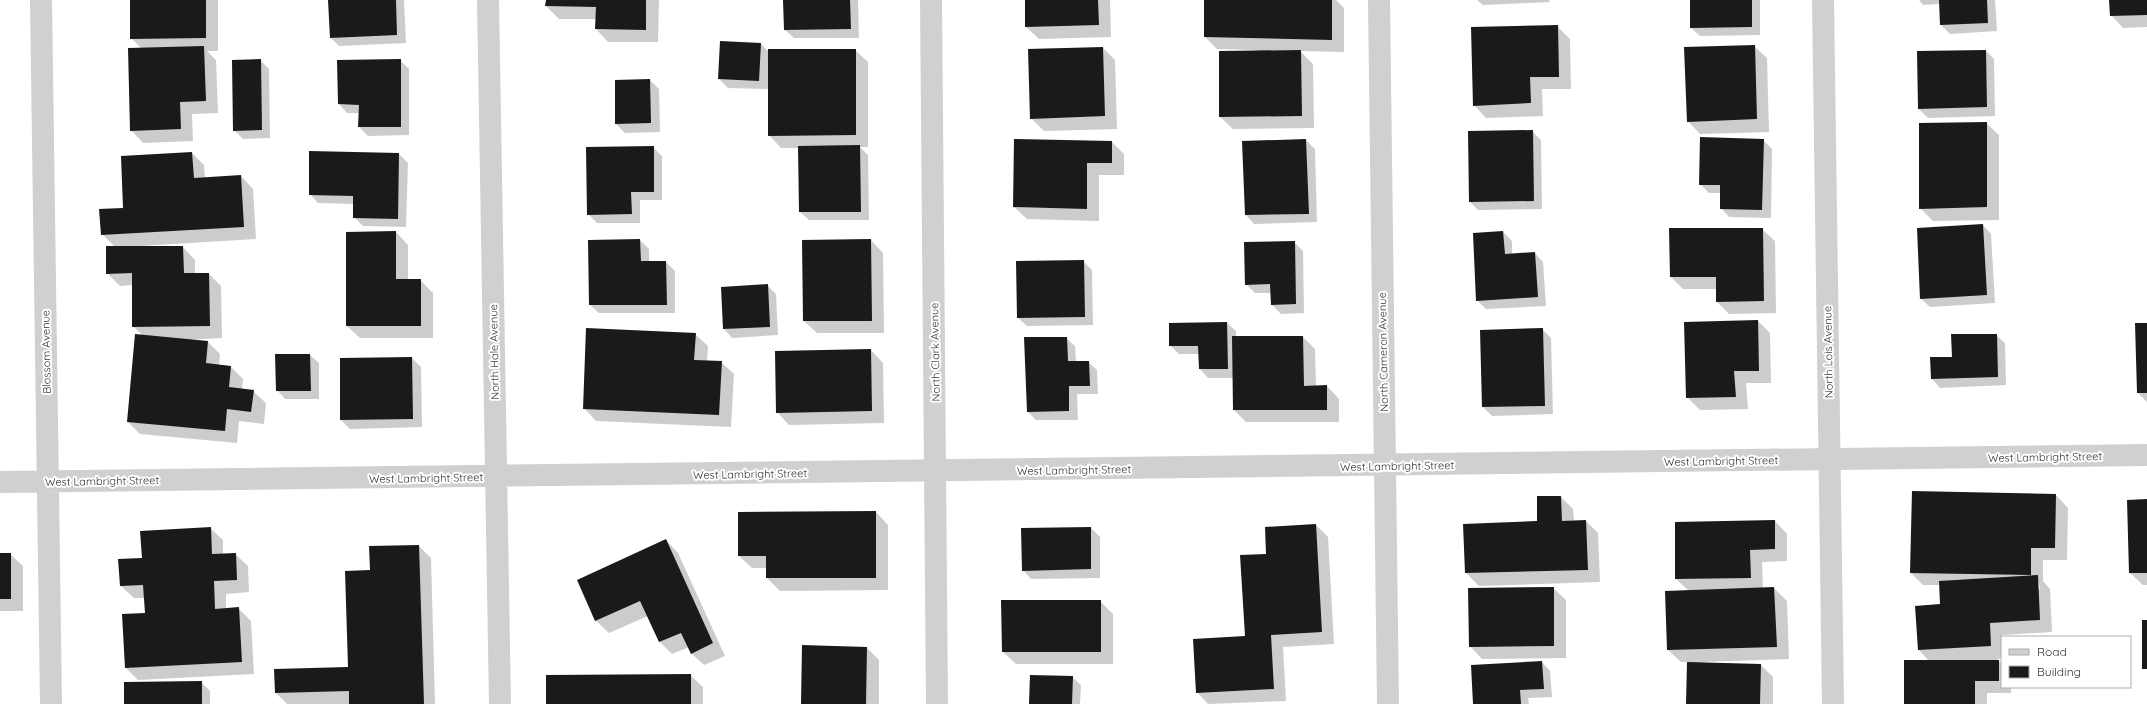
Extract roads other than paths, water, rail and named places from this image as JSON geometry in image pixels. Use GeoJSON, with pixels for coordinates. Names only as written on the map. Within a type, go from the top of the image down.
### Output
{"type":"FeatureCollection","features":[{"type":"Feature","properties":{"kind":"street","name":"Blossom Avenue"},"geometry":{"type":"LineString","coordinates":[[41,0],[50,704]]}},
{"type":"Feature","properties":{"kind":"street","name":"North Hale Avenue"},"geometry":{"type":"LineString","coordinates":[[488,0],[500,704]]}},
{"type":"Feature","properties":{"kind":"street","name":"North Clark Avenue"},"geometry":{"type":"LineString","coordinates":[[931,0],[937,704]]}},
{"type":"Feature","properties":{"kind":"street","name":"North Cameron Avenue"},"geometry":{"type":"LineString","coordinates":[[1379,0],[1388,704]]}},
{"type":"Feature","properties":{"kind":"street","name":"North Lois Avenue"},"geometry":{"type":"LineString","coordinates":[[1823,0],[1833,704]]}},
{"type":"Feature","properties":{"kind":"street","name":"West Lambright Street"},"geometry":{"type":"LineString","coordinates":[[0,482],[936,472],[2147,455]]}}]}
